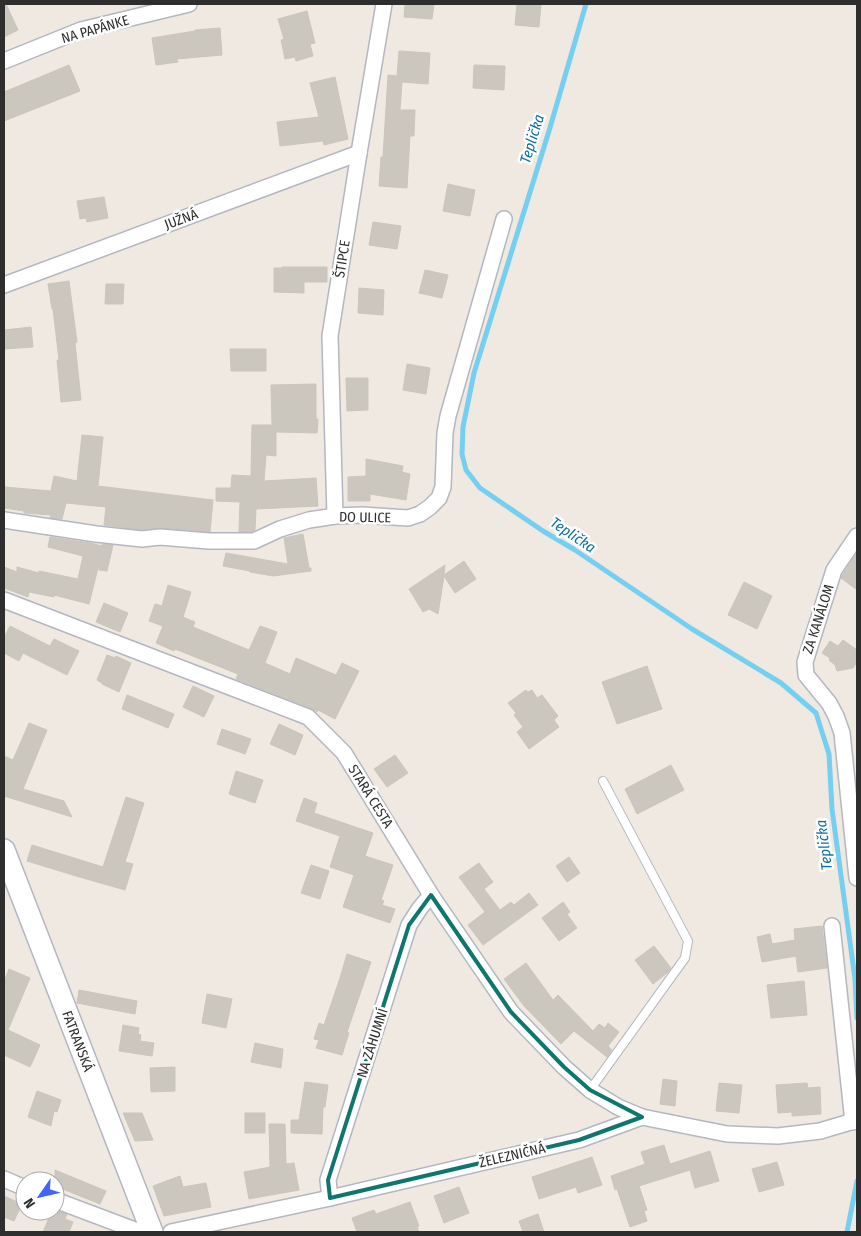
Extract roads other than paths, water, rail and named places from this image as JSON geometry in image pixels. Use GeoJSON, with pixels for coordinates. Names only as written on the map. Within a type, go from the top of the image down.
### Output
{"type":"FeatureCollection","features":[{"type":"Feature","properties":{"kind":"main road","name":"FATRANSKÁ"},"geometry":{"type":"LineString","coordinates":[[4,850],[152,1232]]}},
{"type":"Feature","properties":{"kind":"street","name":"NA PAPÁNKE"},"geometry":{"type":"LineString","coordinates":[[4,61],[81,30],[190,4]]}},
{"type":"Feature","properties":{"kind":"street","name":"ŠTIPCE"},"geometry":{"type":"LineString","coordinates":[[335,516],[330,336],[358,153],[384,4]]}},
{"type":"Feature","properties":{"kind":"street","name":"JUŽNÁ"},"geometry":{"type":"LineString","coordinates":[[4,285],[358,153]]}},
{"type":"Feature","properties":{"kind":"street","name":"DO ULICE"},"geometry":{"type":"LineString","coordinates":[[4,520],[142,539],[160,537],[209,541],[254,541],[280,529],[309,520],[362,514],[408,518],[420,514],[439,498],[443,487],[445,433],[448,416],[504,219]]}},
{"type":"Feature","properties":{"kind":"street","name":"ZA KANÁLOM"},"geometry":{"type":"LineString","coordinates":[[857,536],[834,570],[805,662],[806,675],[829,703],[842,733],[857,878]]}},
{"type":"Feature","properties":{"kind":"street","name":"STARÁ CESTA"},"geometry":{"type":"LineString","coordinates":[[4,600],[308,717],[344,752],[432,895],[511,1012],[564,1067],[590,1090],[618,1107],[642,1117]]}},
{"type":"Feature","properties":{"kind":"street","name":"NA ZÁHUMNÍ"},"geometry":{"type":"LineString","coordinates":[[330,1198],[328,1180],[409,925],[420,908],[432,895]]}},
{"type":"Feature","properties":{"kind":"street"},"geometry":{"type":"LineString","coordinates":[[642,1117],[727,1134],[778,1136],[820,1132],[855,1121],[832,926]]}},
{"type":"Feature","properties":{"kind":"street","name":"ŽELEZNIČNÁ"},"geometry":{"type":"LineString","coordinates":[[171,1232],[330,1198],[579,1140],[642,1117]]}},
{"type":"Feature","properties":{"kind":"street"},"geometry":{"type":"LineString","coordinates":[[65,1204],[140,1232]]}},
{"type":"Feature","properties":{"kind":"lane"},"geometry":{"type":"LineString","coordinates":[[590,1090],[686,958],[688,941],[603,781]]}},
{"type":"Feature","properties":{"kind":"waterway","name":"Teplička"},"geometry":{"type":"LineString","coordinates":[[586,4],[474,373],[463,427],[462,454],[466,470],[480,488],[692,629],[781,683],[816,713],[829,754],[832,809],[855,979],[857,1018]]}},
{"type":"Feature","properties":{"kind":"waterway","name":"Teplička"},"geometry":{"type":"LineString","coordinates":[[847,1232],[857,1181]]}}]}
